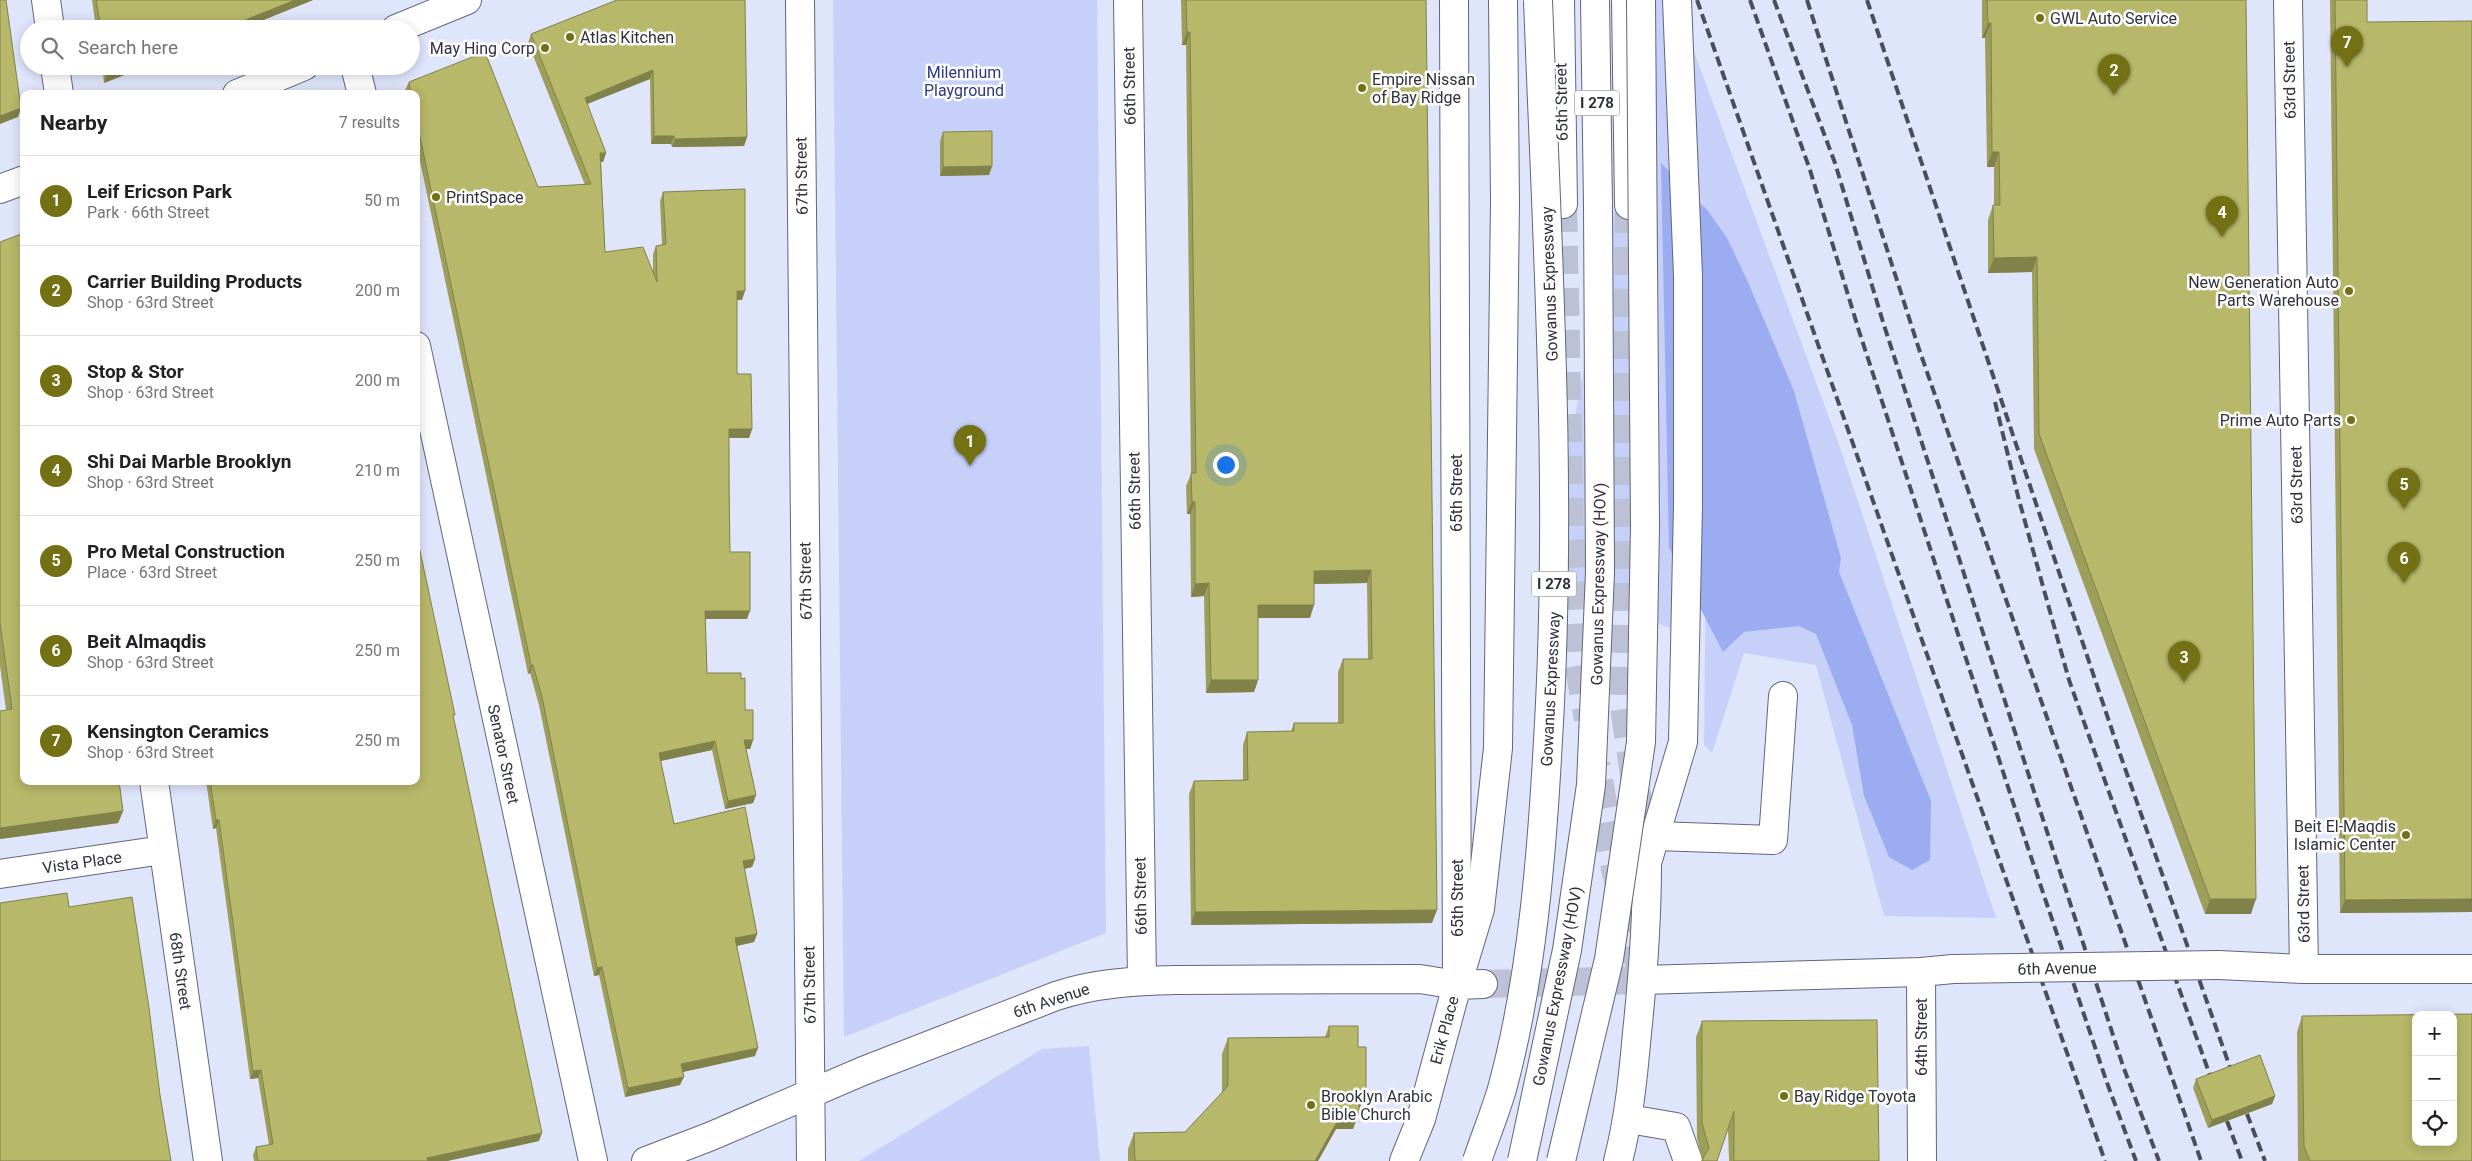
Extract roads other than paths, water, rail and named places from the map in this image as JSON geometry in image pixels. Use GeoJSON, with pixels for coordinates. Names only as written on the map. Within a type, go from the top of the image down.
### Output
{"type":"FeatureCollection","features":[{"type":"Feature","properties":{"kind":"main road"},"geometry":{"type":"LineString","coordinates":[[46,0],[49,20]]}},
{"type":"Feature","properties":{"kind":"main road"},"geometry":{"type":"LineString","coordinates":[[418,20],[468,0]]}},
{"type":"Feature","properties":{"kind":"main road","name":"67th Street"},"geometry":{"type":"LineString","coordinates":[[800,0],[811,1161]]}},
{"type":"Feature","properties":{"kind":"main road","name":"66th Street"},"geometry":{"type":"LineString","coordinates":[[1128,0],[1142,981]]}},
{"type":"Feature","properties":{"kind":"main road","name":"65th Street"},"geometry":{"type":"LineString","coordinates":[[1454,0],[1457,985]]}},
{"type":"Feature","properties":{"kind":"main road"},"geometry":{"type":"LineString","coordinates":[[1457,985],[1480,909],[1498,748],[1504,221],[1503,0]]}},
{"type":"Feature","properties":{"kind":"main road","name":"Gowanus Expressway"},"geometry":{"type":"LineString","coordinates":[[1476,1161],[1502,1089],[1528,965],[1545,791],[1554,644],[1554,417],[1538,0]]}},
{"type":"Feature","properties":{"kind":"main road","name":"65th Street"},"geometry":{"type":"LineString","coordinates":[[1560,0],[1563,204]]}},
{"type":"Feature","properties":{"kind":"main road","name":"Gowanus Expressway (HOV)"},"geometry":{"type":"LineString","coordinates":[[1522,1161],[1567,950],[1591,786],[1600,572],[1601,449],[1595,0]]}},
{"type":"Feature","properties":{"kind":"main road"},"geometry":{"type":"LineString","coordinates":[[1626,0],[1629,205]]}},
{"type":"Feature","properties":{"kind":"main road","name":"I 278"},"geometry":{"type":"LineString","coordinates":[[1561,1161],[1609,959],[1642,742],[1645,527],[1641,0]]}},
{"type":"Feature","properties":{"kind":"main road"},"geometry":{"type":"LineString","coordinates":[[1618,1161],[1629,1119],[1643,980],[1647,930],[1648,862],[1683,742],[1688,505],[1688,276],[1678,0]]}},
{"type":"Feature","properties":{"kind":"main road","name":"63rd Street"},"geometry":{"type":"LineString","coordinates":[[2288,0],[2304,969]]}},
{"type":"Feature","properties":{"kind":"main road"},"geometry":{"type":"LineString","coordinates":[[56,75],[58,90]]}},
{"type":"Feature","properties":{"kind":"main road"},"geometry":{"type":"LineString","coordinates":[[247,90],[282,75]]}},
{"type":"Feature","properties":{"kind":"main road"},"geometry":{"type":"LineString","coordinates":[[357,75],[361,90]]}},
{"type":"Feature","properties":{"kind":"main road"},"geometry":{"type":"LineString","coordinates":[[0,189],[20,182]]}},
{"type":"Feature","properties":{"kind":"main road","name":"Senator Street"},"geometry":{"type":"LineString","coordinates":[[420,364],[593,1161]]}},
{"type":"Feature","properties":{"kind":"main road"},"geometry":{"type":"LineString","coordinates":[[1656,836],[1773,840],[1783,696]]}},
{"type":"Feature","properties":{"kind":"main road","name":"68th Street"},"geometry":{"type":"LineString","coordinates":[[155,785],[208,1161]]}},
{"type":"Feature","properties":{"kind":"main road","name":"Vista Place"},"geometry":{"type":"LineString","coordinates":[[0,874],[163,850]]}},
{"type":"Feature","properties":{"kind":"main road","name":"6th Avenue"},"geometry":{"type":"LineString","coordinates":[[1643,980],[1921,972],[1953,969],[2218,965],[2304,969],[2472,969]]}},
{"type":"Feature","properties":{"kind":"main road","name":"64th Street"},"geometry":{"type":"LineString","coordinates":[[1921,972],[1922,1161]]}},
{"type":"Feature","properties":{"kind":"main road","name":"6th Avenue"},"geometry":{"type":"LineString","coordinates":[[646,1161],[709,1149],[810,1094],[1056,996],[1103,984],[1142,981],[1420,979],[1457,985],[1484,984]]}},
{"type":"Feature","properties":{"kind":"main road","name":"Erik Place"},"geometry":{"type":"LineString","coordinates":[[1404,1161],[1421,1119],[1457,985]]}},
{"type":"Feature","properties":{"kind":"main road"},"geometry":{"type":"LineString","coordinates":[[1629,1119],[1676,1127],[1684,1159]]}},
{"type":"Feature","properties":{"kind":"tunnel"},"geometry":{"type":"LineString","coordinates":[[1563,204],[1570,532],[1577,657],[1588,719]]}},
{"type":"Feature","properties":{"kind":"tunnel"},"geometry":{"type":"LineString","coordinates":[[1629,205],[1624,707],[1647,863]]}},
{"type":"Feature","properties":{"kind":"tunnel"},"geometry":{"type":"LineString","coordinates":[[1483,984],[1643,980],[1615,869],[1596,764]]}},
{"type":"Feature","properties":{"kind":"railway"},"geometry":{"type":"LineString","coordinates":[[1697,0],[2105,1161]]}},
{"type":"Feature","properties":{"kind":"railway"},"geometry":{"type":"LineString","coordinates":[[1750,0],[1810,170],[1859,331],[2025,839],[2106,1080],[2136,1161]]}},
{"type":"Feature","properties":{"kind":"railway"},"geometry":{"type":"LineString","coordinates":[[1774,0],[1835,163],[1883,322],[2123,1066],[2159,1161]]}},
{"type":"Feature","properties":{"kind":"railway"},"geometry":{"type":"LineString","coordinates":[[1807,0],[1919,349],[2201,1161]]}},
{"type":"Feature","properties":{"kind":"railway"},"geometry":{"type":"LineString","coordinates":[[1867,0],[2120,754],[2232,1073]]}},
{"type":"Feature","properties":{"kind":"railway"},"geometry":{"type":"LineString","coordinates":[[1995,402],[2019,500],[2069,680],[2212,1081]]}},
{"type":"Feature","properties":{"kind":"railway"},"geometry":{"type":"LineString","coordinates":[[2247,1114],[2265,1161]]}},
{"type":"Feature","properties":{"kind":"railway"},"geometry":{"type":"LineString","coordinates":[[2227,1121],[2242,1161]]}},
{"type":"Feature","properties":{"kind":"place","name":"GWL Auto Service"},"geometry":{"type":"Point","coordinates":[2040,18]}},
{"type":"Feature","properties":{"kind":"place","name":"Atlas Kitchen"},"geometry":{"type":"Point","coordinates":[570,37]}},
{"type":"Feature","properties":{"kind":"place","name":"May Hing Corp"},"geometry":{"type":"Point","coordinates":[545,48]}},
{"type":"Feature","properties":{"kind":"place","name":"Kensington Ceramics"},"geometry":{"type":"Point","coordinates":[2347,67]}},
{"type":"Feature","properties":{"kind":"place","name":"Empire Nissan of Bay Ridge"},"geometry":{"type":"Point","coordinates":[1362,88]}},
{"type":"Feature","properties":{"kind":"place","name":"Carrier Building Products"},"geometry":{"type":"Point","coordinates":[2114,95]}},
{"type":"Feature","properties":{"kind":"place","name":"PrintSpace"},"geometry":{"type":"Point","coordinates":[436,197]}},
{"type":"Feature","properties":{"kind":"place","name":"Shi Dai Marble Brooklyn"},"geometry":{"type":"Point","coordinates":[2222,237]}},
{"type":"Feature","properties":{"kind":"place","name":"New Generation Auto Parts Warehouse"},"geometry":{"type":"Point","coordinates":[2349,291]}},
{"type":"Feature","properties":{"kind":"place","name":"Prime Auto Parts"},"geometry":{"type":"Point","coordinates":[2351,420]}},
{"type":"Feature","properties":{"kind":"place","name":"Leif Ericson Park"},"geometry":{"type":"Point","coordinates":[970,466]}},
{"type":"Feature","properties":{"kind":"place","name":"Pro Metal Construction"},"geometry":{"type":"Point","coordinates":[2404,509]}},
{"type":"Feature","properties":{"kind":"place","name":"Beit Almaqdis"},"geometry":{"type":"Point","coordinates":[2404,583]}},
{"type":"Feature","properties":{"kind":"place","name":"Stop & Stor"},"geometry":{"type":"Point","coordinates":[2184,682]}},
{"type":"Feature","properties":{"kind":"place","name":"Beit El-Maqdis Islamic Center"},"geometry":{"type":"Point","coordinates":[2406,835]}},
{"type":"Feature","properties":{"kind":"place","name":"Bay Ridge Toyota"},"geometry":{"type":"Point","coordinates":[1784,1096]}},
{"type":"Feature","properties":{"kind":"place","name":"Brooklyn Arabic Bible Church"},"geometry":{"type":"Point","coordinates":[1311,1105]}},
{"type":"Feature","properties":{"kind":"park label","name":"Milennium Playground"},"geometry":{"type":"Point","coordinates":[964,81]}}]}
